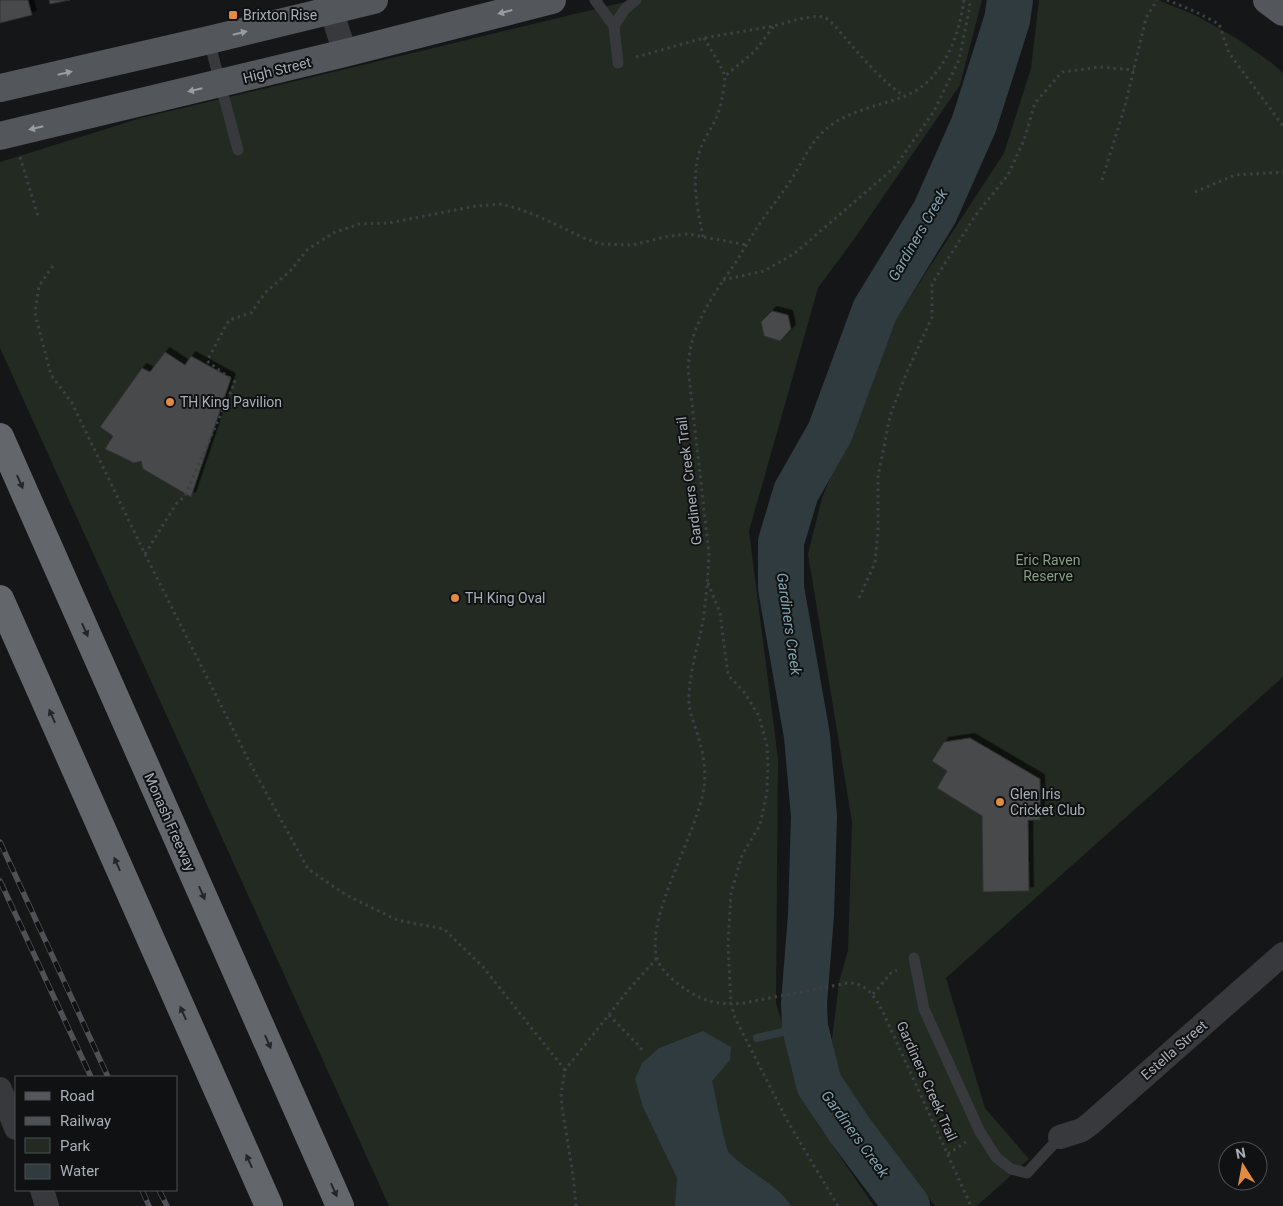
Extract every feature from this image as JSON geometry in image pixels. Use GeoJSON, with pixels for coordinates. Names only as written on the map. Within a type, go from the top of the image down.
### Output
{"type":"FeatureCollection","features":[{"type":"Feature","properties":{"kind":"highway","name":"Monash Freeway"},"geometry":{"type":"LineString","coordinates":[[0,437],[340,1206]]}},
{"type":"Feature","properties":{"kind":"highway"},"geometry":{"type":"LineString","coordinates":[[0,599],[269,1206]]}},
{"type":"Feature","properties":{"kind":"main road"},"geometry":{"type":"LineString","coordinates":[[0,88],[209,40],[329,5],[374,0]]}},
{"type":"Feature","properties":{"kind":"main road","name":"High Street"},"geometry":{"type":"LineString","coordinates":[[7,135],[220,84],[552,0]]}},
{"type":"Feature","properties":{"kind":"main road"},"geometry":{"type":"LineString","coordinates":[[1267,0],[1283,12]]}},
{"type":"Feature","properties":{"kind":"street"},"geometry":{"type":"LineString","coordinates":[[329,5],[345,53]]}},
{"type":"Feature","properties":{"kind":"street","name":"Estella Street"},"geometry":{"type":"LineString","coordinates":[[1060,1137],[1082,1130],[1090,1124],[1283,954]]}},
{"type":"Feature","properties":{"kind":"street"},"geometry":{"type":"LineString","coordinates":[[0,1089],[15,1126]]}},
{"type":"Feature","properties":{"kind":"street"},"geometry":{"type":"LineString","coordinates":[[42,1191],[47,1206]]}},
{"type":"Feature","properties":{"kind":"lane"},"geometry":{"type":"LineString","coordinates":[[595,0],[614,26],[618,63]]}},
{"type":"Feature","properties":{"kind":"lane"},"geometry":{"type":"LineString","coordinates":[[614,26],[625,9],[636,0]]}},
{"type":"Feature","properties":{"kind":"lane"},"geometry":{"type":"LineString","coordinates":[[209,40],[238,150]]}},
{"type":"Feature","properties":{"kind":"lane"},"geometry":{"type":"LineString","coordinates":[[914,958],[924,1009],[980,1132],[996,1157],[1011,1169],[1027,1173],[1060,1137]]}},
{"type":"Feature","properties":{"kind":"path","name":"Gardiners Creek Trail"},"geometry":{"type":"LineString","coordinates":[[657,958],[655,943],[658,921],[699,811],[704,787],[704,766],[700,743],[690,710],[689,697],[708,583],[709,554],[688,368],[689,353],[696,330],[711,298],[791,179],[806,152],[834,123],[857,112],[905,96],[918,90],[934,77],[955,37],[964,0]]}},
{"type":"Feature","properties":{"kind":"path"},"geometry":{"type":"LineString","coordinates":[[723,280],[764,271],[795,253],[895,167],[934,111],[960,60],[970,6],[969,0]]}},
{"type":"Feature","properties":{"kind":"path"},"geometry":{"type":"LineString","coordinates":[[1102,180],[1125,106],[1146,18],[1157,0]]}},
{"type":"Feature","properties":{"kind":"path"},"geometry":{"type":"LineString","coordinates":[[1167,0],[1219,24],[1229,53],[1283,126]]}},
{"type":"Feature","properties":{"kind":"path"},"geometry":{"type":"LineString","coordinates":[[632,58],[704,38],[818,16],[826,18],[839,30],[868,66],[889,86],[905,96]]}},
{"type":"Feature","properties":{"kind":"path"},"geometry":{"type":"LineString","coordinates":[[725,76],[755,51],[774,26]]}},
{"type":"Feature","properties":{"kind":"path"},"geometry":{"type":"LineString","coordinates":[[703,237],[695,184],[696,166],[702,145],[715,120],[722,96],[725,76],[719,62],[704,38]]}},
{"type":"Feature","properties":{"kind":"path"},"geometry":{"type":"LineString","coordinates":[[859,598],[875,563],[878,530],[878,477],[890,416],[906,374],[932,317],[932,284],[975,216],[1008,175],[1024,140],[1035,103],[1062,72],[1100,67],[1134,70]]}},
{"type":"Feature","properties":{"kind":"path"},"geometry":{"type":"LineString","coordinates":[[7,135],[38,216]]}},
{"type":"Feature","properties":{"kind":"path"},"geometry":{"type":"LineString","coordinates":[[1195,192],[1235,176],[1283,172]]}},
{"type":"Feature","properties":{"kind":"path"},"geometry":{"type":"LineString","coordinates":[[146,554],[176,504],[185,496],[235,382],[207,361],[229,320],[251,313],[265,294],[291,270],[307,250],[322,238],[346,227],[359,224],[388,223],[476,206],[502,204],[540,217],[600,244],[615,246],[632,245],[669,236],[688,234],[747,245]]}},
{"type":"Feature","properties":{"kind":"path"},"geometry":{"type":"LineString","coordinates":[[54,266],[39,286],[35,313],[51,376],[72,403],[252,767],[308,869],[346,895],[397,920],[444,929],[483,967],[564,1070]]}},
{"type":"Feature","properties":{"kind":"path"},"geometry":{"type":"LineString","coordinates":[[708,583],[720,612],[728,675],[744,692],[759,716],[767,746],[768,764],[767,792],[760,825],[742,855],[731,893],[728,946],[730,1004],[735,1018],[788,1122],[838,1206]]}},
{"type":"Feature","properties":{"kind":"path"},"geometry":{"type":"LineString","coordinates":[[576,1206],[562,1107],[561,1093],[564,1070],[630,988],[657,958],[674,981],[692,994],[708,1002],[730,1004],[855,982],[873,994],[891,973],[914,958]]}},
{"type":"Feature","properties":{"kind":"path","name":"Gardiners Creek Trail"},"geometry":{"type":"LineString","coordinates":[[873,994],[887,1020],[971,1206]]}},
{"type":"Feature","properties":{"kind":"path"},"geometry":{"type":"LineString","coordinates":[[609,1015],[644,1052]]}},
{"type":"Feature","properties":{"kind":"green space"},"geometry":{"type":"Polygon","coordinates":[[[633,0],[982,0],[960,85],[857,235],[818,288],[749,531],[778,759],[776,1003],[798,1080],[817,1123],[874,1206],[389,1206],[0,348],[0,162],[141,118],[633,0]]]}},
{"type":"Feature","properties":{"kind":"green space","name":"Eric Raven Reserve"},"geometry":{"type":"Polygon","coordinates":[[[1039,0],[1158,0],[1195,15],[1236,38],[1283,73],[1283,677],[946,978],[985,1108],[1029,1159],[977,1206],[935,1206],[841,1086],[832,1040],[839,982],[848,950],[852,822],[808,554],[822,498],[893,323],[1004,153],[1031,68],[1039,0]]]}},
{"type":"Feature","properties":{"kind":"water"},"geometry":{"type":"Polygon","coordinates":[[[703,1031],[731,1047],[730,1060],[712,1081],[729,1153],[771,1185],[791,1206],[675,1206],[677,1178],[643,1107],[635,1079],[642,1063],[659,1048],[703,1031]]]}},
{"type":"Feature","properties":{"kind":"building"},"geometry":{"type":"Polygon","coordinates":[[[0,0],[28,0],[32,15],[0,23],[0,0]]]}},
{"type":"Feature","properties":{"kind":"building"},"geometry":{"type":"Polygon","coordinates":[[[49,0],[70,0],[50,4],[49,0]]]}},
{"type":"Feature","properties":{"kind":"building"},"geometry":{"type":"Polygon","coordinates":[[[772,311],[788,315],[791,329],[780,341],[764,336],[761,322],[772,311]]]}},
{"type":"Feature","properties":{"kind":"building","name":"TH King Pavilion"},"geometry":{"type":"Polygon","coordinates":[[[165,352],[185,365],[191,356],[231,378],[191,497],[143,469],[141,461],[134,463],[105,449],[113,436],[100,427],[142,368],[150,372],[165,352]]]}},
{"type":"Feature","properties":{"kind":"building","name":"Glen Iris Cricket Club"},"geometry":{"type":"Polygon","coordinates":[[[970,738],[1040,779],[1040,820],[1028,820],[1029,891],[983,892],[982,816],[937,788],[947,771],[932,761],[944,742],[970,738]]]}},
{"type":"Feature","properties":{"kind":"waterway","name":"Gardiners Creek"},"geometry":{"type":"LineString","coordinates":[[907,1206],[849,1129],[819,1084],[805,1027],[804,1003],[811,915],[814,816],[807,736],[781,588],[781,542],[796,492],[830,432],[875,310],[935,212],[974,124],[1007,20],[1010,0]]}},
{"type":"Feature","properties":{"kind":"waterway"},"geometry":{"type":"LineString","coordinates":[[757,1038],[805,1027]]}},
{"type":"Feature","properties":{"kind":"railway"},"geometry":{"type":"LineString","coordinates":[[0,842],[108,1076]]}},
{"type":"Feature","properties":{"kind":"railway"},"geometry":{"type":"LineString","coordinates":[[0,881],[91,1076]]}},
{"type":"Feature","properties":{"kind":"railway"},"geometry":{"type":"LineString","coordinates":[[142,1191],[149,1206]]}},
{"type":"Feature","properties":{"kind":"railway"},"geometry":{"type":"LineString","coordinates":[[160,1191],[167,1206]]}},
{"type":"Feature","properties":{"kind":"place","name":"Brixton Rise"},"geometry":{"type":"Point","coordinates":[233,15]}},
{"type":"Feature","properties":{"kind":"place","name":"TH King Pavilion"},"geometry":{"type":"Point","coordinates":[170,402]}},
{"type":"Feature","properties":{"kind":"place","name":"TH King Oval"},"geometry":{"type":"Point","coordinates":[455,598]}},
{"type":"Feature","properties":{"kind":"place","name":"Glen Iris Cricket Club"},"geometry":{"type":"Point","coordinates":[1000,802]}}]}
